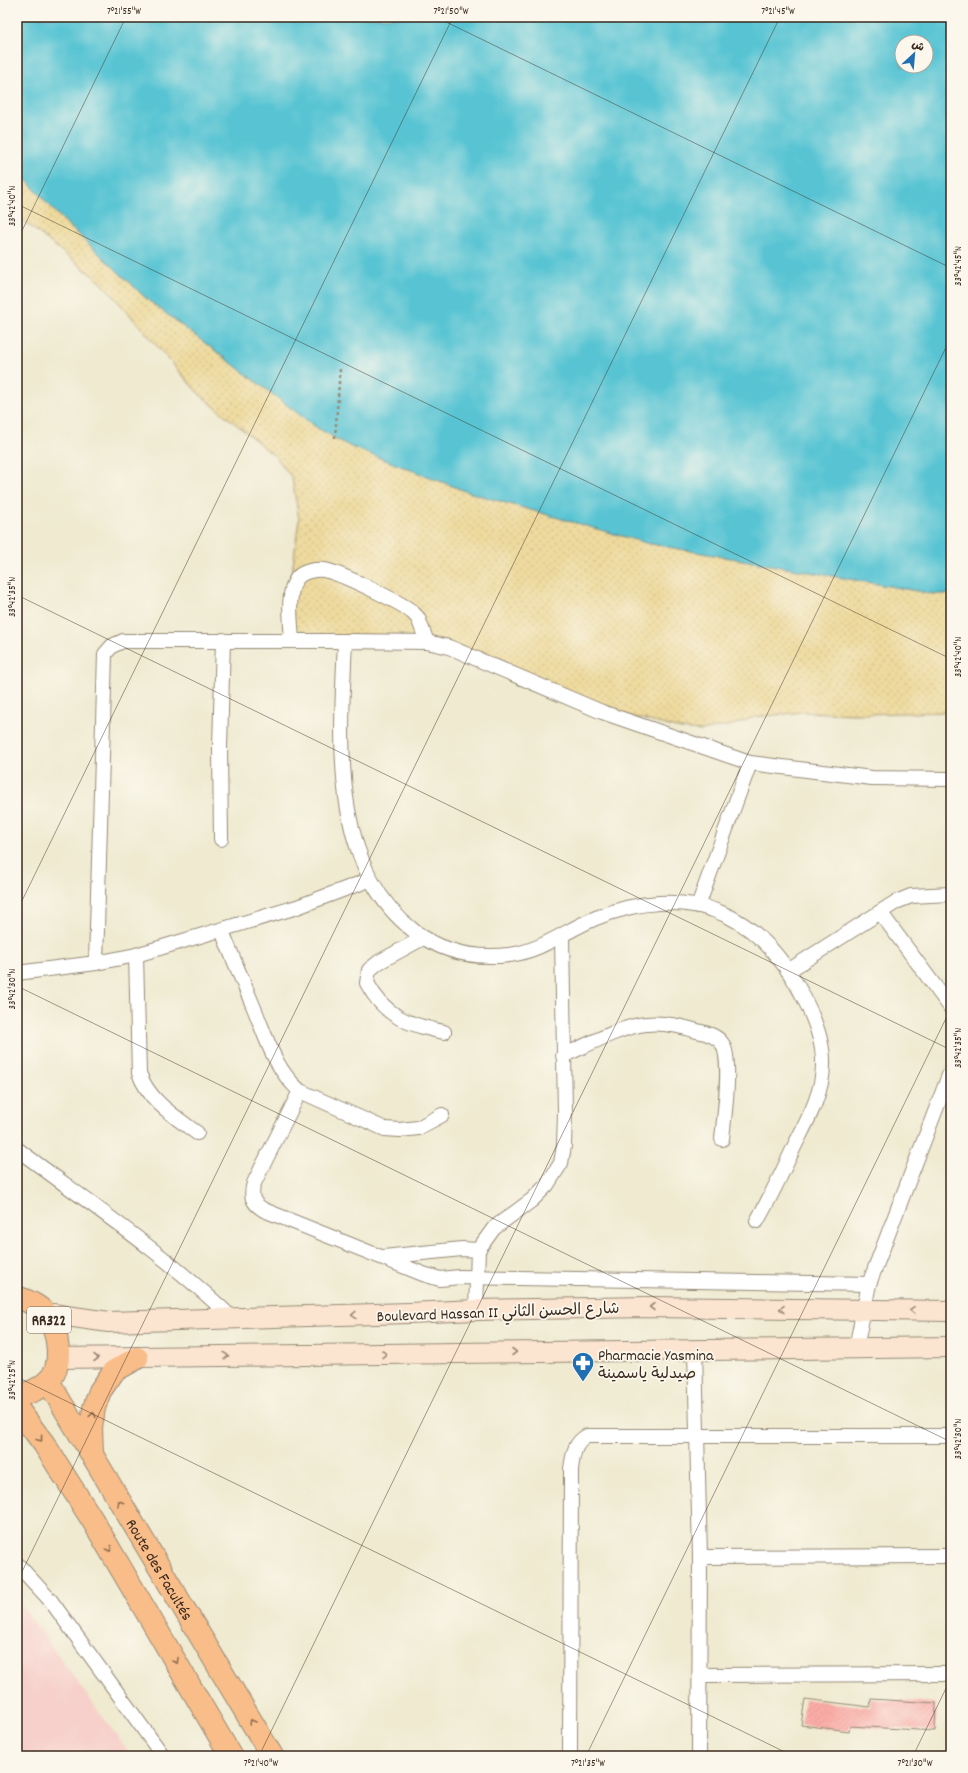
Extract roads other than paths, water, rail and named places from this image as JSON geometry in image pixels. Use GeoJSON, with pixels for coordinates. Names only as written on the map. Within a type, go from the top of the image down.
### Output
{"type":"FeatureCollection","features":[{"type":"Feature","properties":{"kind":"main road","name":"RR322"},"geometry":{"type":"LineString","coordinates":[[17,1297],[32,1303],[45,1313],[54,1327],[58,1342],[57,1358],[56,1367],[48,1381]]}},
{"type":"Feature","properties":{"kind":"main road","name":"Boulevard Hassan II شارع الحسن الثاني"},"geometry":{"type":"LineString","coordinates":[[45,1313],[109,1322],[409,1314],[476,1310],[696,1307],[951,1311]]}},
{"type":"Feature","properties":{"kind":"main road"},"geometry":{"type":"LineString","coordinates":[[57,1358],[951,1347]]}},
{"type":"Feature","properties":{"kind":"main road"},"geometry":{"type":"LineString","coordinates":[[92,1454],[91,1428],[94,1408],[100,1390],[114,1371],[137,1358]]}},
{"type":"Feature","properties":{"kind":"main road"},"geometry":{"type":"LineString","coordinates":[[17,1396],[26,1394],[48,1381]]}},
{"type":"Feature","properties":{"kind":"main road","name":"Route des Facultés"},"geometry":{"type":"LineString","coordinates":[[48,1381],[272,1756]]}},
{"type":"Feature","properties":{"kind":"main road","name":"Route des Facultés"},"geometry":{"type":"LineString","coordinates":[[17,1408],[44,1444],[93,1521],[231,1756]]}},
{"type":"Feature","properties":{"kind":"street"},"geometry":{"type":"LineString","coordinates":[[292,640],[290,603],[292,589],[298,577],[308,571],[323,570],[338,575],[410,610],[418,618],[427,642]]}},
{"type":"Feature","properties":{"kind":"street"},"geometry":{"type":"LineString","coordinates":[[221,839],[220,747],[223,640]]}},
{"type":"Feature","properties":{"kind":"street"},"geometry":{"type":"LineString","coordinates":[[96,963],[105,654],[112,646],[123,641],[292,640],[427,642],[449,647],[474,656],[602,712],[750,763],[872,778],[951,779]]}},
{"type":"Feature","properties":{"kind":"street"},"geometry":{"type":"LineString","coordinates":[[346,641],[342,762],[353,830],[369,880],[399,918],[423,938],[443,948],[465,954],[489,956],[510,955],[538,948],[562,937],[594,918],[627,907],[660,902],[698,906],[725,914],[752,929],[770,946],[788,971],[811,1014],[821,1047],[823,1065],[815,1102],[771,1196],[757,1221]]}},
{"type":"Feature","properties":{"kind":"street"},"geometry":{"type":"LineString","coordinates":[[698,906],[750,763]]}},
{"type":"Feature","properties":{"kind":"street"},"geometry":{"type":"LineString","coordinates":[[17,973],[96,963],[136,955],[222,931],[298,907],[369,880]]}},
{"type":"Feature","properties":{"kind":"street"},"geometry":{"type":"LineString","coordinates":[[788,971],[896,902],[911,896],[951,894]]}},
{"type":"Feature","properties":{"kind":"street"},"geometry":{"type":"LineString","coordinates":[[880,912],[951,1008]]}},
{"type":"Feature","properties":{"kind":"street"},"geometry":{"type":"LineString","coordinates":[[222,931],[280,1069],[291,1083],[300,1091],[385,1129],[400,1130],[418,1128],[442,1115]]}},
{"type":"Feature","properties":{"kind":"street"},"geometry":{"type":"LineString","coordinates":[[476,1310],[478,1250],[494,1228],[532,1200],[547,1185],[561,1163],[564,1146],[565,1113],[562,937]]}},
{"type":"Feature","properties":{"kind":"street"},"geometry":{"type":"LineString","coordinates":[[423,938],[379,962],[369,970],[367,983],[386,1009],[399,1020],[444,1032]]}},
{"type":"Feature","properties":{"kind":"street"},"geometry":{"type":"LineString","coordinates":[[136,955],[139,1073],[143,1086],[152,1098],[197,1133]]}},
{"type":"Feature","properties":{"kind":"street"},"geometry":{"type":"LineString","coordinates":[[563,1056],[630,1027],[645,1024],[686,1027],[718,1038],[725,1052],[725,1104],[722,1139]]}},
{"type":"Feature","properties":{"kind":"street"},"geometry":{"type":"LineString","coordinates":[[856,1348],[869,1284],[951,1070]]}},
{"type":"Feature","properties":{"kind":"street"},"geometry":{"type":"LineString","coordinates":[[300,1091],[254,1183],[251,1193],[252,1200],[264,1210],[379,1257],[440,1279],[476,1278],[869,1284]]}},
{"type":"Feature","properties":{"kind":"street"},"geometry":{"type":"LineString","coordinates":[[17,1149],[155,1253],[214,1301],[232,1318]]}},
{"type":"Feature","properties":{"kind":"street"},"geometry":{"type":"LineString","coordinates":[[379,1257],[462,1249],[478,1250]]}},
{"type":"Feature","properties":{"kind":"street"},"geometry":{"type":"LineString","coordinates":[[695,1349],[700,1557],[699,1756]]}},
{"type":"Feature","properties":{"kind":"street"},"geometry":{"type":"LineString","coordinates":[[570,1756],[571,1469],[577,1445],[580,1440],[587,1436],[951,1436]]}},
{"type":"Feature","properties":{"kind":"street"},"geometry":{"type":"LineString","coordinates":[[700,1557],[951,1556]]}},
{"type":"Feature","properties":{"kind":"street"},"geometry":{"type":"LineString","coordinates":[[17,1564],[51,1601],[163,1756]]}},
{"type":"Feature","properties":{"kind":"street"},"geometry":{"type":"LineString","coordinates":[[700,1675],[951,1674]]}},
{"type":"Feature","properties":{"kind":"water"},"geometry":{"type":"Polygon","coordinates":[[[17,17],[951,17],[951,594],[934,594],[646,543],[468,492],[349,446],[316,427],[148,300],[61,218],[17,170],[17,17]]]}},
{"type":"Feature","properties":{"kind":"place","name":"Pharmacie Yasmina صيدلية ياسمينة"},"geometry":{"type":"Point","coordinates":[583,1382]}}]}
